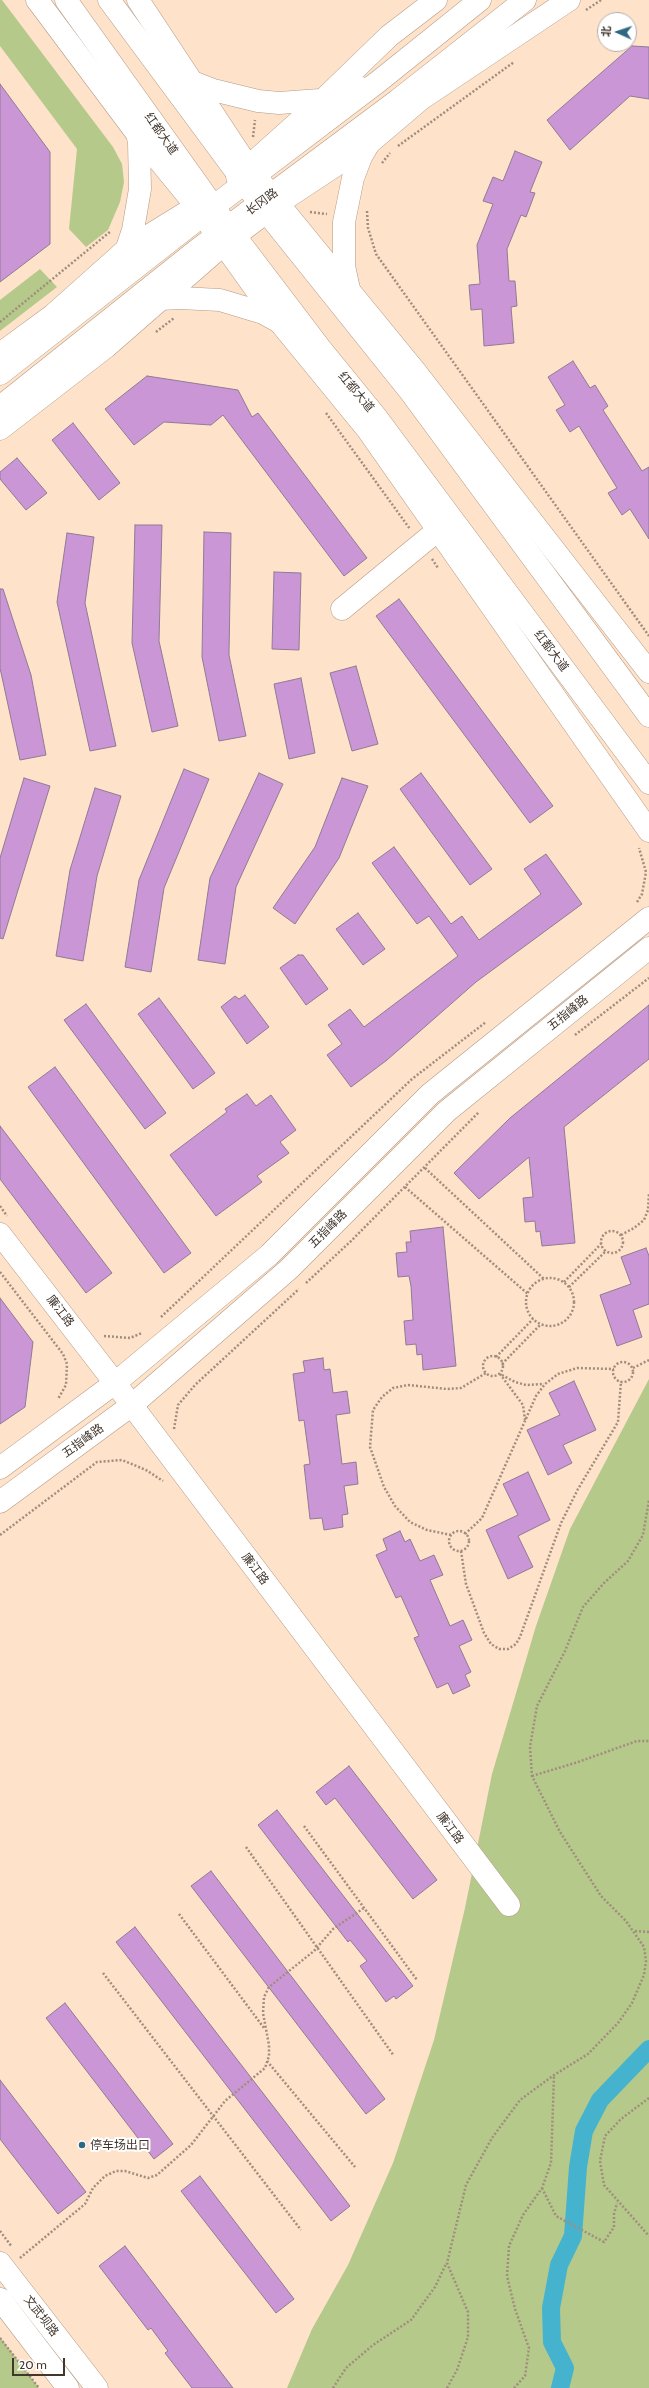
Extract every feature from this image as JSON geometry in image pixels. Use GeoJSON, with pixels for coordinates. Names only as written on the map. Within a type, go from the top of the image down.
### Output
{"type":"FeatureCollection","features":[{"type":"Feature","properties":{"kind":"main road"},"geometry":{"type":"LineString","coordinates":[[37,0],[138,136],[205,207]]}},
{"type":"Feature","properties":{"kind":"main road","name":"红都大道"},"geometry":{"type":"LineString","coordinates":[[66,0],[120,76],[205,207],[226,235],[378,418],[649,783]]}},
{"type":"Feature","properties":{"kind":"main road"},"geometry":{"type":"LineString","coordinates":[[109,0],[269,204],[360,330],[409,390],[649,716]]}},
{"type":"Feature","properties":{"kind":"main road"},"geometry":{"type":"LineString","coordinates":[[138,0],[190,81],[247,176]]}},
{"type":"Feature","properties":{"kind":"main road"},"geometry":{"type":"LineString","coordinates":[[0,374],[108,289],[205,207],[247,176],[389,36],[436,0]]}},
{"type":"Feature","properties":{"kind":"main road","name":"长冈路"},"geometry":{"type":"LineString","coordinates":[[247,176],[379,81],[480,0]]}},
{"type":"Feature","properties":{"kind":"main road","name":"长冈路"},"geometry":{"type":"LineString","coordinates":[[0,407],[121,309],[269,204],[525,0]]}},
{"type":"Feature","properties":{"kind":"main road"},"geometry":{"type":"LineString","coordinates":[[269,204],[368,144],[421,99],[575,7]]}},
{"type":"Feature","properties":{"kind":"main road"},"geometry":{"type":"LineString","coordinates":[[152,56],[190,81],[213,90],[259,101],[300,102],[324,99],[360,89],[379,81]]}},
{"type":"Feature","properties":{"kind":"main road"},"geometry":{"type":"LineString","coordinates":[[108,289],[127,250],[138,210],[140,189],[141,166],[138,136],[129,98],[120,76]]}},
{"type":"Feature","properties":{"kind":"main road"},"geometry":{"type":"LineString","coordinates":[[360,330],[347,286],[344,266],[344,222],[353,178],[368,144],[384,118],[398,100]]}},
{"type":"Feature","properties":{"kind":"main road"},"geometry":{"type":"LineString","coordinates":[[269,204],[347,286],[649,672]]}},
{"type":"Feature","properties":{"kind":"main road"},"geometry":{"type":"LineString","coordinates":[[0,354],[53,314],[127,250],[205,207]]}},
{"type":"Feature","properties":{"kind":"main road"},"geometry":{"type":"LineString","coordinates":[[0,429],[106,347],[160,300],[226,235],[277,319],[367,428],[438,530],[642,836]]}},
{"type":"Feature","properties":{"kind":"main road"},"geometry":{"type":"LineString","coordinates":[[121,309],[160,300],[180,298],[220,300],[242,305],[277,319],[302,334],[320,348]]}},
{"type":"Feature","properties":{"kind":"main road"},"geometry":{"type":"LineString","coordinates":[[342,609],[422,545],[438,530]]}},
{"type":"Feature","properties":{"kind":"main road","name":"五指峰路"},"geometry":{"type":"LineString","coordinates":[[0,1468],[115,1383],[269,1255],[430,1094],[642,911]]}},
{"type":"Feature","properties":{"kind":"main road","name":"五指峰路"},"geometry":{"type":"LineString","coordinates":[[0,1502],[132,1405],[289,1269],[447,1111],[649,948]]}},
{"type":"Feature","properties":{"kind":"main road","name":"廉江路"},"geometry":{"type":"LineString","coordinates":[[0,1234],[132,1405],[509,1906]]}},
{"type":"Feature","properties":{"kind":"main road","name":"文武坝路"},"geometry":{"type":"LineString","coordinates":[[10,2260],[97,2388]]}},
{"type":"Feature","properties":{"kind":"main road","name":"文武坝路"},"geometry":{"type":"LineString","coordinates":[[0,2299],[68,2388]]}},
{"type":"Feature","properties":{"kind":"path"},"geometry":{"type":"LineString","coordinates":[[575,7],[601,0]]}},
{"type":"Feature","properties":{"kind":"path"},"geometry":{"type":"LineString","coordinates":[[379,167],[392,151],[518,60]]}},
{"type":"Feature","properties":{"kind":"path"},"geometry":{"type":"LineString","coordinates":[[368,207],[368,228],[376,254],[649,636]]}},
{"type":"Feature","properties":{"kind":"path"},"geometry":{"type":"LineString","coordinates":[[0,322],[113,229]]}},
{"type":"Feature","properties":{"kind":"path"},"geometry":{"type":"LineString","coordinates":[[150,336],[178,316]]}},
{"type":"Feature","properties":{"kind":"path"},"geometry":{"type":"LineString","coordinates":[[324,410],[440,571]]}},
{"type":"Feature","properties":{"kind":"path"},"geometry":{"type":"LineString","coordinates":[[642,836],[646,872],[642,894],[642,911]]}},
{"type":"Feature","properties":{"kind":"path"},"geometry":{"type":"LineString","coordinates":[[568,1040],[649,978]]}},
{"type":"Feature","properties":{"kind":"path"},"geometry":{"type":"LineString","coordinates":[[159,1319],[412,1079],[487,1020]]}},
{"type":"Feature","properties":{"kind":"path"},"geometry":{"type":"LineString","coordinates":[[174,1433],[178,1405],[195,1385],[351,1241],[482,1110]]}},
{"type":"Feature","properties":{"kind":"path"},"geometry":{"type":"LineString","coordinates":[[425,1168],[544,1279]]}},
{"type":"Feature","properties":{"kind":"path"},"geometry":{"type":"LineString","coordinates":[[405,1187],[528,1294]]}},
{"type":"Feature","properties":{"kind":"path"},"geometry":{"type":"LineString","coordinates":[[621,1235],[634,1228],[644,1220],[648,1210],[649,1193]]}},
{"type":"Feature","properties":{"kind":"path"},"geometry":{"type":"LineString","coordinates":[[564,1282],[601,1244],[601,1239],[607,1232],[612,1231],[621,1235]]}},
{"type":"Feature","properties":{"kind":"path"},"geometry":{"type":"LineString","coordinates":[[601,1244],[606,1251],[616,1252],[620,1249],[622,1240],[621,1235]]}},
{"type":"Feature","properties":{"kind":"path"},"geometry":{"type":"LineString","coordinates":[[569,1287],[606,1251]]}},
{"type":"Feature","properties":{"kind":"path"},"geometry":{"type":"LineString","coordinates":[[0,1272],[63,1354],[67,1364],[66,1385],[56,1402]]}},
{"type":"Feature","properties":{"kind":"path"},"geometry":{"type":"LineString","coordinates":[[550,1278],[564,1282],[569,1287],[574,1300],[572,1314],[567,1320],[555,1326],[541,1324],[533,1319],[527,1307],[528,1294],[534,1285],[544,1279],[550,1278]]}},
{"type":"Feature","properties":{"kind":"path"},"geometry":{"type":"LineString","coordinates":[[533,1319],[496,1357],[486,1359],[484,1368],[486,1373],[490,1376],[500,1374],[515,1382],[526,1385],[545,1384]]}},
{"type":"Feature","properties":{"kind":"path"},"geometry":{"type":"LineString","coordinates":[[525,1421],[523,1405],[500,1374],[502,1364],[541,1324]]}},
{"type":"Feature","properties":{"kind":"path"},"geometry":{"type":"LineString","coordinates":[[98,1331],[104,1336],[124,1338],[141,1334],[147,1329]]}},
{"type":"Feature","properties":{"kind":"path"},"geometry":{"type":"LineString","coordinates":[[496,1357],[502,1364]]}},
{"type":"Feature","properties":{"kind":"path"},"geometry":{"type":"LineString","coordinates":[[633,1368],[649,1360]]}},
{"type":"Feature","properties":{"kind":"path"},"geometry":{"type":"LineString","coordinates":[[614,1370],[620,1362],[630,1364],[633,1368]]}},
{"type":"Feature","properties":{"kind":"path"},"geometry":{"type":"LineString","coordinates":[[465,1534],[482,1518],[536,1396],[545,1384],[558,1374],[577,1368],[614,1370]]}},
{"type":"Feature","properties":{"kind":"path"},"geometry":{"type":"LineString","coordinates":[[620,1381],[631,1379],[633,1368]]}},
{"type":"Feature","properties":{"kind":"path"},"geometry":{"type":"LineString","coordinates":[[461,1551],[466,1584],[484,1633],[491,1644],[499,1649],[508,1649],[516,1644],[520,1637],[561,1523],[578,1489],[618,1422],[620,1381],[614,1374],[614,1370]]}},
{"type":"Feature","properties":{"kind":"path"},"geometry":{"type":"LineString","coordinates":[[451,1535],[449,1545],[452,1549],[461,1551],[466,1549],[469,1544],[469,1538],[461,1531],[451,1535],[427,1530],[410,1522],[395,1506],[384,1487],[370,1447],[373,1410],[382,1397],[393,1388],[408,1385],[447,1389],[461,1388],[486,1373]]}},
{"type":"Feature","properties":{"kind":"path"},"geometry":{"type":"LineString","coordinates":[[0,1535],[98,1462],[122,1460],[146,1470],[167,1486]]}},
{"type":"Feature","properties":{"kind":"path"},"geometry":{"type":"LineString","coordinates":[[333,2388],[346,2368],[373,2345],[411,2320],[435,2287],[447,2263],[466,2185],[492,2138],[520,2100],[554,2075],[588,2054],[618,2022],[632,2003],[644,1975],[646,1961],[644,1947],[634,1931],[601,1896],[560,1832],[532,1776],[530,1748],[537,1706],[565,1651],[584,1607],[604,1583],[628,1561],[643,1535],[649,1500]]}},
{"type":"Feature","properties":{"kind":"path"},"geometry":{"type":"LineString","coordinates":[[532,1776],[578,1762],[637,1741],[649,1741]]}},
{"type":"Feature","properties":{"kind":"path"},"geometry":{"type":"LineString","coordinates":[[304,1826],[417,1980]]}},
{"type":"Feature","properties":{"kind":"path"},"geometry":{"type":"LineString","coordinates":[[246,1847],[394,2056]]}},
{"type":"Feature","properties":{"kind":"path"},"geometry":{"type":"LineString","coordinates":[[264,2029],[264,1997],[269,1987],[317,1947],[333,1929],[364,1908]]}},
{"type":"Feature","properties":{"kind":"path"},"geometry":{"type":"LineString","coordinates":[[10,2260],[85,2204],[93,2188],[106,2176],[116,2172],[133,2173],[148,2178],[157,2175],[191,2145],[213,2115],[232,2093],[265,2068],[269,2044],[264,2029],[179,1914]]}},
{"type":"Feature","properties":{"kind":"path"},"geometry":{"type":"LineString","coordinates":[[634,1931],[649,1932]]}},
{"type":"Feature","properties":{"kind":"path"},"geometry":{"type":"LineString","coordinates":[[103,1973],[301,2230]]}},
{"type":"Feature","properties":{"kind":"path"},"geometry":{"type":"LineString","coordinates":[[267,2061],[355,2167]]}},
{"type":"Feature","properties":{"kind":"path"},"geometry":{"type":"LineString","coordinates":[[514,2388],[525,2376],[529,2348],[515,2309],[507,2276],[509,2246],[523,2215],[542,2188],[551,2163],[554,2075]]}},
{"type":"Feature","properties":{"kind":"path"},"geometry":{"type":"LineString","coordinates":[[649,2098],[621,2119],[605,2136],[600,2161],[604,2185],[617,2202],[649,2236]]}},
{"type":"Feature","properties":{"kind":"path"},"geometry":{"type":"LineString","coordinates":[[542,2188],[556,2216],[604,2242],[614,2227],[614,2214],[617,2202]]}},
{"type":"Feature","properties":{"kind":"path"},"geometry":{"type":"LineString","coordinates":[[447,2263],[468,2312],[468,2337],[457,2370],[448,2388]]}},
{"type":"Feature","properties":{"kind":"path"},"geometry":{"type":"LineString","coordinates":[[0,2338],[39,2388]]}},
{"type":"Feature","properties":{"kind":"green space"},"geometry":{"type":"Polygon","coordinates":[[[0,0],[2,0],[113,147],[122,164],[124,182],[120,202],[108,230],[86,247],[69,229],[77,149],[0,46],[0,0]]]}},
{"type":"Feature","properties":{"kind":"green space"},"geometry":{"type":"Polygon","coordinates":[[[40,269],[57,287],[0,331],[0,300],[40,269]]]}},
{"type":"Feature","properties":{"kind":"green space"},"geometry":{"type":"Polygon","coordinates":[[[649,1379],[649,2388],[287,2388],[312,2329],[348,2265],[393,2163],[434,2040],[465,1908],[492,1774],[536,1626],[570,1529],[649,1379]]]}},
{"type":"Feature","properties":{"kind":"green space"},"geometry":{"type":"Polygon","coordinates":[[[0,2337],[39,2388],[0,2388],[0,2337]]]}},
{"type":"Feature","properties":{"kind":"building"},"geometry":{"type":"Polygon","coordinates":[[[637,46],[649,47],[649,99],[630,96],[570,150],[547,120],[625,52],[637,52],[637,46]]]}},
{"type":"Feature","properties":{"kind":"building"},"geometry":{"type":"Polygon","coordinates":[[[0,84],[50,152],[50,244],[0,282],[0,84]]]}},
{"type":"Feature","properties":{"kind":"building"},"geometry":{"type":"Polygon","coordinates":[[[515,151],[542,162],[530,192],[535,193],[526,217],[521,215],[507,249],[509,281],[515,281],[517,306],[511,307],[514,343],[484,346],[482,309],[471,310],[469,285],[480,284],[477,245],[493,204],[483,201],[493,177],[503,181],[515,151]]]}},
{"type":"Feature","properties":{"kind":"building"},"geometry":{"type":"Polygon","coordinates":[[[573,361],[590,388],[595,385],[608,406],[603,410],[642,471],[649,467],[649,539],[630,509],[622,515],[608,493],[617,488],[579,426],[570,432],[556,410],[565,405],[548,377],[573,361]]]}},
{"type":"Feature","properties":{"kind":"building"},"geometry":{"type":"Polygon","coordinates":[[[147,376],[238,390],[252,417],[258,413],[367,558],[344,576],[223,415],[211,425],[164,422],[134,445],[105,409],[147,376]]]}},
{"type":"Feature","properties":{"kind":"building"},"geometry":{"type":"Polygon","coordinates":[[[73,423],[120,483],[99,500],[52,440],[73,423]]]}},
{"type":"Feature","properties":{"kind":"building"},"geometry":{"type":"Polygon","coordinates":[[[17,458],[47,493],[26,510],[0,479],[0,472],[17,458]]]}},
{"type":"Feature","properties":{"kind":"building"},"geometry":{"type":"Polygon","coordinates":[[[135,525],[162,525],[159,641],[178,726],[152,732],[132,643],[135,525]]]}},
{"type":"Feature","properties":{"kind":"building"},"geometry":{"type":"Polygon","coordinates":[[[204,532],[231,533],[229,655],[246,736],[219,741],[202,657],[204,532]]]}},
{"type":"Feature","properties":{"kind":"building"},"geometry":{"type":"Polygon","coordinates":[[[67,533],[94,537],[85,603],[116,746],[90,751],[57,602],[67,533]]]}},
{"type":"Feature","properties":{"kind":"building"},"geometry":{"type":"Polygon","coordinates":[[[274,572],[301,573],[299,650],[272,649],[274,572]]]}},
{"type":"Feature","properties":{"kind":"building"},"geometry":{"type":"Polygon","coordinates":[[[0,589],[3,589],[31,675],[46,755],[20,760],[0,668],[0,589]]]}},
{"type":"Feature","properties":{"kind":"building"},"geometry":{"type":"Polygon","coordinates":[[[399,599],[553,806],[530,823],[376,616],[399,599]]]}},
{"type":"Feature","properties":{"kind":"building"},"geometry":{"type":"Polygon","coordinates":[[[356,666],[378,744],[352,751],[330,673],[356,666]]]}},
{"type":"Feature","properties":{"kind":"building"},"geometry":{"type":"Polygon","coordinates":[[[301,678],[315,753],[289,759],[274,684],[301,678]]]}},
{"type":"Feature","properties":{"kind":"building"},"geometry":{"type":"Polygon","coordinates":[[[184,769],[209,779],[164,888],[151,972],[125,967],[139,880],[184,769]]]}},
{"type":"Feature","properties":{"kind":"building"},"geometry":{"type":"Polygon","coordinates":[[[259,773],[283,784],[236,887],[225,964],[198,960],[210,878],[259,773]]]}},
{"type":"Feature","properties":{"kind":"building"},"geometry":{"type":"Polygon","coordinates":[[[421,773],[492,869],[470,885],[400,789],[421,773]]]}},
{"type":"Feature","properties":{"kind":"building"},"geometry":{"type":"Polygon","coordinates":[[[24,778],[50,786],[3,939],[0,938],[0,858],[24,778]]]}},
{"type":"Feature","properties":{"kind":"building"},"geometry":{"type":"Polygon","coordinates":[[[342,778],[368,786],[339,858],[295,924],[273,908],[315,847],[342,778]]]}},
{"type":"Feature","properties":{"kind":"building"},"geometry":{"type":"Polygon","coordinates":[[[95,788],[121,796],[97,876],[83,961],[56,956],[70,870],[95,788]]]}},
{"type":"Feature","properties":{"kind":"building"},"geometry":{"type":"Polygon","coordinates":[[[394,847],[451,924],[462,916],[479,940],[541,894],[524,869],[546,854],[582,904],[476,982],[387,1060],[351,1087],[327,1055],[342,1044],[328,1025],[350,1009],[364,1027],[458,956],[429,916],[417,924],[372,863],[394,847]]]}},
{"type":"Feature","properties":{"kind":"building"},"geometry":{"type":"Polygon","coordinates":[[[358,913],[385,949],[363,965],[336,929],[358,913]]]}},
{"type":"Feature","properties":{"kind":"building"},"geometry":{"type":"Polygon","coordinates":[[[298,955],[303,955],[328,989],[306,1005],[280,968],[298,955]]]}},
{"type":"Feature","properties":{"kind":"building"},"geometry":{"type":"Polygon","coordinates":[[[245,995],[269,1027],[247,1044],[221,1007],[235,996],[239,999],[245,995]]]}},
{"type":"Feature","properties":{"kind":"building"},"geometry":{"type":"Polygon","coordinates":[[[159,998],[215,1073],[193,1089],[138,1014],[159,998]]]}},
{"type":"Feature","properties":{"kind":"building"},"geometry":{"type":"Polygon","coordinates":[[[86,1004],[166,1113],[145,1129],[64,1020],[86,1004]]]}},
{"type":"Feature","properties":{"kind":"building"},"geometry":{"type":"Polygon","coordinates":[[[649,1005],[649,1059],[564,1127],[575,1243],[542,1246],[540,1231],[536,1232],[535,1221],[525,1222],[523,1198],[533,1197],[529,1157],[479,1199],[454,1173],[510,1118],[649,1005]]]}},
{"type":"Feature","properties":{"kind":"building"},"geometry":{"type":"Polygon","coordinates":[[[55,1067],[191,1253],[164,1273],[28,1087],[55,1067]]]}},
{"type":"Feature","properties":{"kind":"building"},"geometry":{"type":"Polygon","coordinates":[[[247,1094],[256,1106],[271,1095],[296,1130],[280,1142],[289,1153],[257,1176],[262,1182],[216,1216],[170,1155],[227,1112],[225,1109],[247,1094]]]}},
{"type":"Feature","properties":{"kind":"building"},"geometry":{"type":"Polygon","coordinates":[[[0,1126],[112,1273],[86,1293],[0,1179],[0,1126]]]}},
{"type":"Feature","properties":{"kind":"building"},"geometry":{"type":"Polygon","coordinates":[[[443,1227],[456,1366],[423,1370],[422,1354],[417,1355],[416,1344],[406,1345],[404,1321],[413,1320],[411,1286],[409,1276],[398,1277],[396,1253],[407,1252],[406,1242],[411,1242],[410,1231],[443,1227]]]}},
{"type":"Feature","properties":{"kind":"building"},"geometry":{"type":"Polygon","coordinates":[[[646,1248],[649,1256],[649,1304],[633,1310],[642,1337],[617,1346],[600,1295],[631,1284],[621,1257],[646,1248]]]}},
{"type":"Feature","properties":{"kind":"building"},"geometry":{"type":"Polygon","coordinates":[[[0,1298],[33,1342],[25,1407],[0,1424],[0,1298]]]}},
{"type":"Feature","properties":{"kind":"building"},"geometry":{"type":"Polygon","coordinates":[[[323,1358],[324,1370],[330,1369],[333,1393],[347,1391],[350,1413],[336,1415],[342,1464],[356,1462],[358,1484],[344,1486],[348,1514],[342,1515],[343,1527],[324,1530],[322,1518],[310,1519],[304,1465],[310,1464],[304,1420],[299,1421],[293,1374],[305,1372],[303,1361],[323,1358]]]}},
{"type":"Feature","properties":{"kind":"building"},"geometry":{"type":"Polygon","coordinates":[[[574,1381],[596,1430],[563,1445],[572,1463],[548,1475],[527,1430],[560,1415],[549,1393],[574,1381]]]}},
{"type":"Feature","properties":{"kind":"building"},"geometry":{"type":"Polygon","coordinates":[[[528,1472],[550,1520],[518,1536],[533,1567],[508,1579],[486,1530],[518,1515],[503,1484],[528,1472]]]}},
{"type":"Feature","properties":{"kind":"building"},"geometry":{"type":"Polygon","coordinates":[[[400,1531],[405,1542],[410,1539],[420,1561],[434,1555],[443,1575],[430,1580],[450,1626],[463,1620],[472,1640],[459,1646],[471,1672],[465,1675],[470,1686],[453,1694],[448,1683],[437,1688],[414,1638],[419,1636],[401,1596],[396,1598],[376,1555],[387,1550],[383,1539],[400,1531]]]}},
{"type":"Feature","properties":{"kind":"building"},"geometry":{"type":"Polygon","coordinates":[[[349,1766],[437,1880],[413,1899],[335,1798],[326,1805],[316,1792],[349,1766]]]}},
{"type":"Feature","properties":{"kind":"building"},"geometry":{"type":"Polygon","coordinates":[[[277,1810],[413,1986],[396,1999],[394,1996],[386,2002],[360,1966],[367,1961],[350,1940],[348,1942],[258,1825],[277,1810]]]}},
{"type":"Feature","properties":{"kind":"building"},"geometry":{"type":"Polygon","coordinates":[[[211,1871],[385,2099],[366,2114],[191,1886],[211,1871]]]}},
{"type":"Feature","properties":{"kind":"building"},"geometry":{"type":"Polygon","coordinates":[[[135,1927],[350,2206],[331,2221],[116,1942],[135,1927]]]}},
{"type":"Feature","properties":{"kind":"building"},"geometry":{"type":"Polygon","coordinates":[[[65,2003],[173,2144],[154,2159],[46,2018],[65,2003]]]}},
{"type":"Feature","properties":{"kind":"building"},"geometry":{"type":"Polygon","coordinates":[[[0,2080],[86,2192],[58,2214],[0,2139],[0,2080]]]}},
{"type":"Feature","properties":{"kind":"building"},"geometry":{"type":"Polygon","coordinates":[[[200,2176],[294,2299],[276,2313],[181,2191],[200,2176]]]}},
{"type":"Feature","properties":{"kind":"building"},"geometry":{"type":"Polygon","coordinates":[[[125,2246],[233,2388],[192,2388],[165,2353],[168,2351],[151,2328],[148,2330],[99,2266],[125,2246]]]}},
{"type":"Feature","properties":{"kind":"waterway"},"geometry":{"type":"LineString","coordinates":[[560,2388],[565,2368],[552,2342],[551,2308],[559,2265],[573,2236],[578,2167],[584,2131],[600,2100],[649,2049]]}},
{"type":"Feature","properties":{"kind":"place","name":"停车场出口"},"geometry":{"type":"Point","coordinates":[82,2145]}}]}
